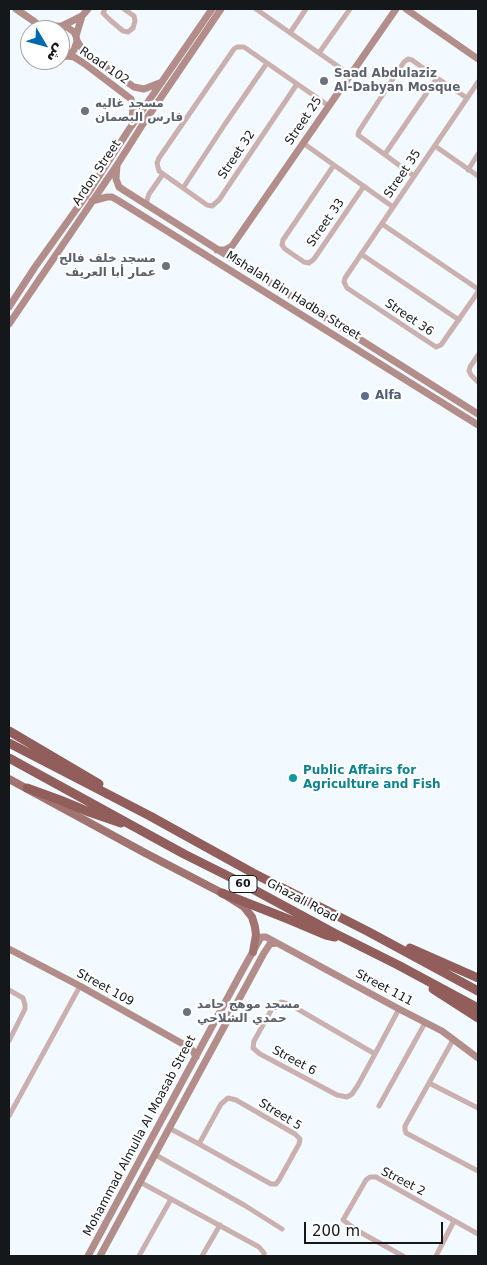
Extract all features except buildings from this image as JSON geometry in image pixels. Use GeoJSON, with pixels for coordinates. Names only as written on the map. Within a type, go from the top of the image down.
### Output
{"type":"FeatureCollection","features":[{"type":"Feature","properties":{"kind":"highway"},"geometry":{"type":"LineString","coordinates":[[9,731],[150,816]]}},
{"type":"Feature","properties":{"kind":"highway","name":"Ghazali Road"},"geometry":{"type":"LineString","coordinates":[[9,743],[478,991]]}},
{"type":"Feature","properties":{"kind":"highway","name":"Ghazali Road"},"geometry":{"type":"LineString","coordinates":[[9,758],[135,827],[478,1008]]}},
{"type":"Feature","properties":{"kind":"highway"},"geometry":{"type":"LineString","coordinates":[[27,788],[135,827]]}},
{"type":"Feature","properties":{"kind":"highway"},"geometry":{"type":"LineString","coordinates":[[222,893],[326,935],[346,939]]}},
{"type":"Feature","properties":{"kind":"highway"},"geometry":{"type":"LineString","coordinates":[[369,932],[431,956],[478,978]]}},
{"type":"Feature","properties":{"kind":"highway"},"geometry":{"type":"LineString","coordinates":[[431,956],[478,970]]}},
{"type":"Feature","properties":{"kind":"highway"},"geometry":{"type":"LineString","coordinates":[[398,965],[449,1001],[478,1018]]}},
{"type":"Feature","properties":{"kind":"main road"},"geometry":{"type":"LineString","coordinates":[[9,779],[222,893],[244,907],[252,917],[256,935],[253,952]]}},
{"type":"Feature","properties":{"kind":"street"},"geometry":{"type":"LineString","coordinates":[[16,9],[33,20]]}},
{"type":"Feature","properties":{"kind":"street"},"geometry":{"type":"LineString","coordinates":[[70,21],[82,16],[88,9]]}},
{"type":"Feature","properties":{"kind":"street"},"geometry":{"type":"LineString","coordinates":[[105,9],[103,13],[110,20],[123,31],[128,32],[133,28],[135,21],[134,16],[124,9]]}},
{"type":"Feature","properties":{"kind":"street","name":"Ardon Street"},"geometry":{"type":"LineString","coordinates":[[9,307],[212,9]]}},
{"type":"Feature","properties":{"kind":"street","name":"Ardon Street"},"geometry":{"type":"LineString","coordinates":[[9,324],[221,9]]}},
{"type":"Feature","properties":{"kind":"street"},"geometry":{"type":"LineString","coordinates":[[290,33],[306,9]]}},
{"type":"Feature","properties":{"kind":"street"},"geometry":{"type":"LineString","coordinates":[[320,53],[350,9]]}},
{"type":"Feature","properties":{"kind":"street","name":"Street 25"},"geometry":{"type":"LineString","coordinates":[[232,246],[396,9]]}},
{"type":"Feature","properties":{"kind":"street"},"geometry":{"type":"LineString","coordinates":[[406,9],[478,59]]}},
{"type":"Feature","properties":{"kind":"street"},"geometry":{"type":"LineString","coordinates":[[259,10],[350,74]]}},
{"type":"Feature","properties":{"kind":"street"},"geometry":{"type":"LineString","coordinates":[[70,52],[74,50],[82,16]]}},
{"type":"Feature","properties":{"kind":"street","name":"Road 102"},"geometry":{"type":"LineString","coordinates":[[70,29],[80,47],[134,87],[144,89],[162,82]]}},
{"type":"Feature","properties":{"kind":"street"},"geometry":{"type":"LineString","coordinates":[[147,206],[149,194],[163,174],[157,163],[159,158],[237,47],[244,47],[328,106]]}},
{"type":"Feature","properties":{"kind":"street","name":"Road 102"},"geometry":{"type":"LineString","coordinates":[[70,57],[74,57],[131,99],[133,106],[132,124]]}},
{"type":"Feature","properties":{"kind":"street"},"geometry":{"type":"LineString","coordinates":[[414,176],[358,135],[359,130],[404,62],[408,59],[412,60],[467,98]]}},
{"type":"Feature","properties":{"kind":"street"},"geometry":{"type":"LineString","coordinates":[[183,188],[224,124],[267,64]]}},
{"type":"Feature","properties":{"kind":"street"},"geometry":{"type":"LineString","coordinates":[[385,154],[437,78]]}},
{"type":"Feature","properties":{"kind":"street","name":"Street 35"},"geometry":{"type":"LineString","coordinates":[[345,278],[478,82]]}},
{"type":"Feature","properties":{"kind":"street","name":"Street 32"},"geometry":{"type":"LineString","coordinates":[[163,174],[207,205],[212,206],[219,200],[297,84]]}},
{"type":"Feature","properties":{"kind":"street"},"geometry":{"type":"LineString","coordinates":[[303,143],[393,207]]}},
{"type":"Feature","properties":{"kind":"street"},"geometry":{"type":"LineString","coordinates":[[435,146],[478,176]]}},
{"type":"Feature","properties":{"kind":"street"},"geometry":{"type":"LineString","coordinates":[[468,170],[478,154]]}},
{"type":"Feature","properties":{"kind":"street"},"geometry":{"type":"LineString","coordinates":[[117,165],[116,179],[124,191]]}},
{"type":"Feature","properties":{"kind":"street","name":"Street 33"},"geometry":{"type":"LineString","coordinates":[[334,165],[283,240],[282,245],[285,249],[304,262],[309,263],[314,259],[364,186]]}},
{"type":"Feature","properties":{"kind":"street"},"geometry":{"type":"LineString","coordinates":[[119,201],[117,193],[122,190],[124,191]]}},
{"type":"Feature","properties":{"kind":"street","name":"Mshalah Bin Hadba Street"},"geometry":{"type":"LineString","coordinates":[[124,191],[478,414]]}},
{"type":"Feature","properties":{"kind":"street","name":"Mshalah Bin Hadba Street"},"geometry":{"type":"LineString","coordinates":[[92,201],[107,197],[112,197],[119,201],[478,425]]}},
{"type":"Feature","properties":{"kind":"street"},"geometry":{"type":"LineString","coordinates":[[382,224],[478,291]]}},
{"type":"Feature","properties":{"kind":"street"},"geometry":{"type":"LineString","coordinates":[[216,250],[225,250],[232,246],[232,254],[235,261]]}},
{"type":"Feature","properties":{"kind":"street"},"geometry":{"type":"LineString","coordinates":[[361,254],[459,320]]}},
{"type":"Feature","properties":{"kind":"street"},"geometry":{"type":"LineString","coordinates":[[28,296],[43,269],[41,265],[35,267]]}},
{"type":"Feature","properties":{"kind":"street","name":"Street 36"},"geometry":{"type":"LineString","coordinates":[[345,278],[344,282],[347,288],[436,347],[441,346],[478,291]]}},
{"type":"Feature","properties":{"kind":"street"},"geometry":{"type":"LineString","coordinates":[[295,310],[299,311],[302,308],[301,302]]}},
{"type":"Feature","properties":{"kind":"street"},"geometry":{"type":"LineString","coordinates":[[478,355],[470,367],[471,376],[478,382]]}},
{"type":"Feature","properties":{"kind":"street","name":"Mohammad Almulla Al Moasab Street"},"geometry":{"type":"LineString","coordinates":[[88,1256],[260,939],[266,937],[276,943]]}},
{"type":"Feature","properties":{"kind":"street","name":"Mohammad Almulla Al Moasab Street"},"geometry":{"type":"LineString","coordinates":[[101,1253],[251,976],[268,946],[276,943]]}},
{"type":"Feature","properties":{"kind":"street","name":"Street 111"},"geometry":{"type":"LineString","coordinates":[[276,943],[442,1031],[478,1058]]}},
{"type":"Feature","properties":{"kind":"street","name":"Street 109"},"geometry":{"type":"LineString","coordinates":[[9,948],[190,1048],[196,1057]]}},
{"type":"Feature","properties":{"kind":"street"},"geometry":{"type":"LineString","coordinates":[[242,971],[251,976]]}},
{"type":"Feature","properties":{"kind":"street"},"geometry":{"type":"LineString","coordinates":[[9,1114],[80,986]]}},
{"type":"Feature","properties":{"kind":"street"},"geometry":{"type":"LineString","coordinates":[[9,990],[23,998],[25,1009],[9,1041]]}},
{"type":"Feature","properties":{"kind":"street","name":"Street 6"},"geometry":{"type":"LineString","coordinates":[[375,1054],[290,1004],[280,1002],[273,1007],[254,1041],[254,1048],[260,1054],[342,1097],[347,1097],[352,1094],[358,1085],[375,1054],[399,1009]]}},
{"type":"Feature","properties":{"kind":"street"},"geometry":{"type":"LineString","coordinates":[[379,1106],[425,1023]]}},
{"type":"Feature","properties":{"kind":"street"},"geometry":{"type":"LineString","coordinates":[[453,1040],[405,1126],[405,1130],[478,1171]]}},
{"type":"Feature","properties":{"kind":"street"},"geometry":{"type":"LineString","coordinates":[[190,1048],[201,1047]]}},
{"type":"Feature","properties":{"kind":"street"},"geometry":{"type":"LineString","coordinates":[[429,1083],[478,1108]]}},
{"type":"Feature","properties":{"kind":"street","name":"Street 5"},"geometry":{"type":"LineString","coordinates":[[169,1128],[271,1184],[276,1184],[279,1180],[300,1144],[300,1139],[287,1129],[236,1100],[228,1098],[221,1104],[199,1144]]}},
{"type":"Feature","properties":{"kind":"street"},"geometry":{"type":"LineString","coordinates":[[154,1154],[282,1229]]}},
{"type":"Feature","properties":{"kind":"street","name":"Street 2"},"geometry":{"type":"LineString","coordinates":[[403,1256],[358,1231],[343,1220],[366,1180],[370,1177],[376,1177],[478,1234]]}},
{"type":"Feature","properties":{"kind":"street"},"geometry":{"type":"LineString","coordinates":[[140,1182],[258,1247],[264,1253],[264,1256]]}},
{"type":"Feature","properties":{"kind":"street"},"geometry":{"type":"LineString","coordinates":[[139,1256],[171,1199]]}},
{"type":"Feature","properties":{"kind":"street"},"geometry":{"type":"LineString","coordinates":[[436,1256],[454,1221]]}},
{"type":"Feature","properties":{"kind":"street"},"geometry":{"type":"LineString","coordinates":[[202,1256],[220,1225]]}},
{"type":"Feature","properties":{"kind":"street"},"geometry":{"type":"LineString","coordinates":[[99,1236],[108,1241]]}},
{"type":"Feature","properties":{"kind":"street"},"geometry":{"type":"LineString","coordinates":[[94,1245],[100,1246],[101,1253]]}},
{"type":"Feature","properties":{"kind":"place","name":"Saad Abdulaziz Al-Dabyan Mosque"},"geometry":{"type":"Point","coordinates":[324,81]}},
{"type":"Feature","properties":{"kind":"place","name":"مسجد غاليه فارس البصمان"},"geometry":{"type":"Point","coordinates":[85,111]}},
{"type":"Feature","properties":{"kind":"place","name":"مسجد خلف فالح عمار أبا العريف"},"geometry":{"type":"Point","coordinates":[166,266]}},
{"type":"Feature","properties":{"kind":"place","name":"Alfa"},"geometry":{"type":"Point","coordinates":[365,396]}},
{"type":"Feature","properties":{"kind":"place","name":"Public Affairs for Agriculture and Fish"},"geometry":{"type":"Point","coordinates":[293,778]}},
{"type":"Feature","properties":{"kind":"place","name":"مسجد موهج حامد حمدي الشلاحي"},"geometry":{"type":"Point","coordinates":[187,1012]}}]}
